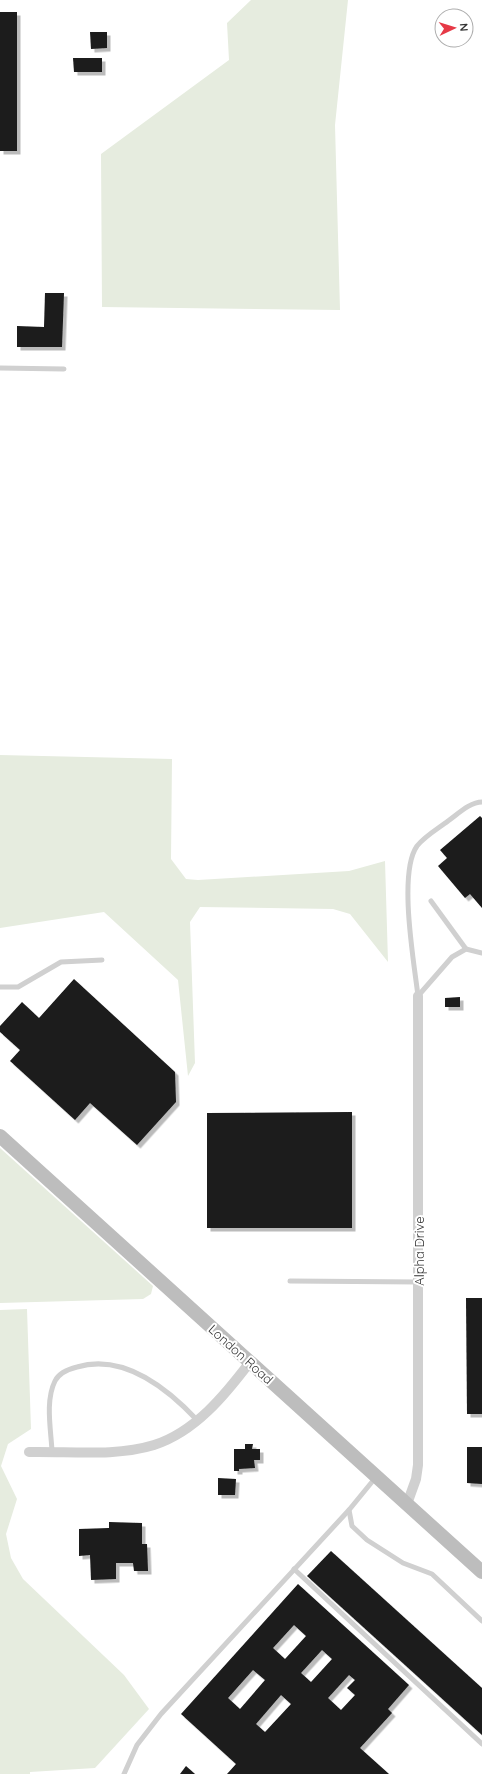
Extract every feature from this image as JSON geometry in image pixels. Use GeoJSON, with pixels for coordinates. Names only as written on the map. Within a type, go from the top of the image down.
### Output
{"type":"FeatureCollection","features":[{"type":"Feature","properties":{"kind":"street","name":"Alpha Drive"},"geometry":{"type":"LineString","coordinates":[[407,1504],[416,1479],[418,1465],[418,996]]}},
{"type":"Feature","properties":{"kind":"street","name":"London Road"},"geometry":{"type":"LineString","coordinates":[[0,1136],[482,1572]]}},
{"type":"Feature","properties":{"kind":"street"},"geometry":{"type":"LineString","coordinates":[[29,1452],[115,1451],[154,1445],[172,1437],[213,1407],[232,1386],[250,1362]]}},
{"type":"Feature","properties":{"kind":"lane"},"geometry":{"type":"LineString","coordinates":[[0,368],[64,369]]}},
{"type":"Feature","properties":{"kind":"lane"},"geometry":{"type":"LineString","coordinates":[[418,996],[408,908],[410,864],[417,846],[428,836],[461,811],[477,802],[482,802]]}},
{"type":"Feature","properties":{"kind":"lane"},"geometry":{"type":"LineString","coordinates":[[431,901],[466,949],[482,953]]}},
{"type":"Feature","properties":{"kind":"lane"},"geometry":{"type":"LineString","coordinates":[[418,996],[452,957],[466,949]]}},
{"type":"Feature","properties":{"kind":"lane"},"geometry":{"type":"LineString","coordinates":[[0,987],[18,987],[61,962],[102,960]]}},
{"type":"Feature","properties":{"kind":"lane"},"geometry":{"type":"LineString","coordinates":[[290,1281],[419,1282]]}},
{"type":"Feature","properties":{"kind":"lane"},"geometry":{"type":"LineString","coordinates":[[52,1451],[50,1399],[55,1381],[66,1370],[86,1364],[114,1365],[144,1376],[181,1403],[196,1420]]}},
{"type":"Feature","properties":{"kind":"lane"},"geometry":{"type":"LineString","coordinates":[[124,1774],[137,1745],[161,1714],[349,1510],[376,1477]]}},
{"type":"Feature","properties":{"kind":"lane"},"geometry":{"type":"LineString","coordinates":[[349,1510],[352,1526],[367,1540],[403,1563],[432,1574],[482,1621]]}},
{"type":"Feature","properties":{"kind":"lane"},"geometry":{"type":"LineString","coordinates":[[294,1569],[482,1744]]}},
{"type":"Feature","properties":{"kind":"shaded area"},"geometry":{"type":"Polygon","coordinates":[[[251,0],[348,0],[335,125],[340,310],[102,307],[101,154],[229,60],[227,23],[251,0]]]}},
{"type":"Feature","properties":{"kind":"shaded area"},"geometry":{"type":"Polygon","coordinates":[[[0,755],[172,759],[171,859],[186,879],[198,880],[349,871],[385,861],[388,962],[350,914],[333,909],[200,907],[190,922],[195,1063],[188,1076],[178,980],[104,912],[0,928],[0,755]]]}},
{"type":"Feature","properties":{"kind":"shaded area"},"geometry":{"type":"Polygon","coordinates":[[[0,1148],[153,1286],[151,1294],[143,1299],[0,1303],[0,1148]]]}},
{"type":"Feature","properties":{"kind":"shaded area"},"geometry":{"type":"Polygon","coordinates":[[[27,1309],[31,1429],[8,1444],[1,1466],[17,1499],[6,1534],[11,1558],[23,1579],[124,1675],[149,1709],[95,1768],[30,1772],[30,1774],[0,1774],[0,1310],[27,1309]]]}},
{"type":"Feature","properties":{"kind":"building"},"geometry":{"type":"Polygon","coordinates":[[[0,12],[17,12],[17,151],[0,151],[0,12]]]}},
{"type":"Feature","properties":{"kind":"building"},"geometry":{"type":"Polygon","coordinates":[[[90,32],[107,32],[107,48],[91,49],[90,32]]]}},
{"type":"Feature","properties":{"kind":"building"},"geometry":{"type":"Polygon","coordinates":[[[73,58],[102,58],[102,72],[74,72],[73,58]]]}},
{"type":"Feature","properties":{"kind":"building"},"geometry":{"type":"Polygon","coordinates":[[[45,293],[64,293],[62,347],[17,347],[17,326],[44,327],[45,293]]]}},
{"type":"Feature","properties":{"kind":"building"},"geometry":{"type":"Polygon","coordinates":[[[480,816],[482,818],[482,908],[470,894],[465,898],[438,866],[447,858],[440,850],[480,816]]]}},
{"type":"Feature","properties":{"kind":"building"},"geometry":{"type":"Polygon","coordinates":[[[74,979],[175,1072],[176,1102],[137,1145],[90,1103],[75,1120],[10,1061],[20,1050],[0,1032],[0,1026],[22,1002],[39,1018],[74,979]]]}},
{"type":"Feature","properties":{"kind":"building"},"geometry":{"type":"Polygon","coordinates":[[[460,997],[460,1007],[445,1007],[445,998],[460,997]]]}},
{"type":"Feature","properties":{"kind":"building"},"geometry":{"type":"Polygon","coordinates":[[[352,1112],[352,1228],[207,1228],[207,1113],[352,1112]]]}},
{"type":"Feature","properties":{"kind":"building"},"geometry":{"type":"Polygon","coordinates":[[[466,1298],[482,1298],[482,1414],[467,1414],[466,1298]]]}},
{"type":"Feature","properties":{"kind":"building"},"geometry":{"type":"Polygon","coordinates":[[[245,1444],[253,1444],[252,1449],[260,1449],[260,1460],[254,1460],[255,1468],[239,1469],[239,1471],[234,1471],[234,1449],[245,1449],[245,1444]]]}},
{"type":"Feature","properties":{"kind":"building"},"geometry":{"type":"Polygon","coordinates":[[[467,1447],[482,1447],[482,1484],[467,1483],[467,1447]]]}},
{"type":"Feature","properties":{"kind":"building"},"geometry":{"type":"Polygon","coordinates":[[[218,1478],[236,1479],[235,1495],[218,1495],[218,1478]]]}},
{"type":"Feature","properties":{"kind":"building"},"geometry":{"type":"Polygon","coordinates":[[[109,1522],[142,1523],[142,1544],[147,1544],[148,1571],[134,1571],[133,1563],[116,1563],[116,1579],[91,1580],[90,1555],[79,1556],[79,1529],[109,1528],[109,1522]]]}},
{"type":"Feature","properties":{"kind":"building"},"geometry":{"type":"Polygon","coordinates":[[[331,1551],[482,1688],[482,1735],[307,1576],[331,1551]]]}},
{"type":"Feature","properties":{"kind":"building"},"geometry":{"type":"Polygon","coordinates":[[[298,1584],[409,1685],[388,1709],[392,1713],[360,1748],[389,1774],[227,1774],[236,1764],[181,1714],[298,1584]],[[294,1625],[273,1648],[285,1659],[306,1636],[294,1625]],[[322,1650],[301,1673],[311,1682],[332,1659],[322,1650]],[[253,1670],[228,1698],[240,1709],[265,1680],[253,1670]],[[349,1675],[328,1698],[341,1710],[355,1695],[347,1688],[355,1680],[349,1675]],[[281,1695],[256,1724],[265,1732],[291,1704],[281,1695]]]}},
{"type":"Feature","properties":{"kind":"building"},"geometry":{"type":"Polygon","coordinates":[[[186,1766],[195,1774],[180,1774],[186,1766]]]}}]}
